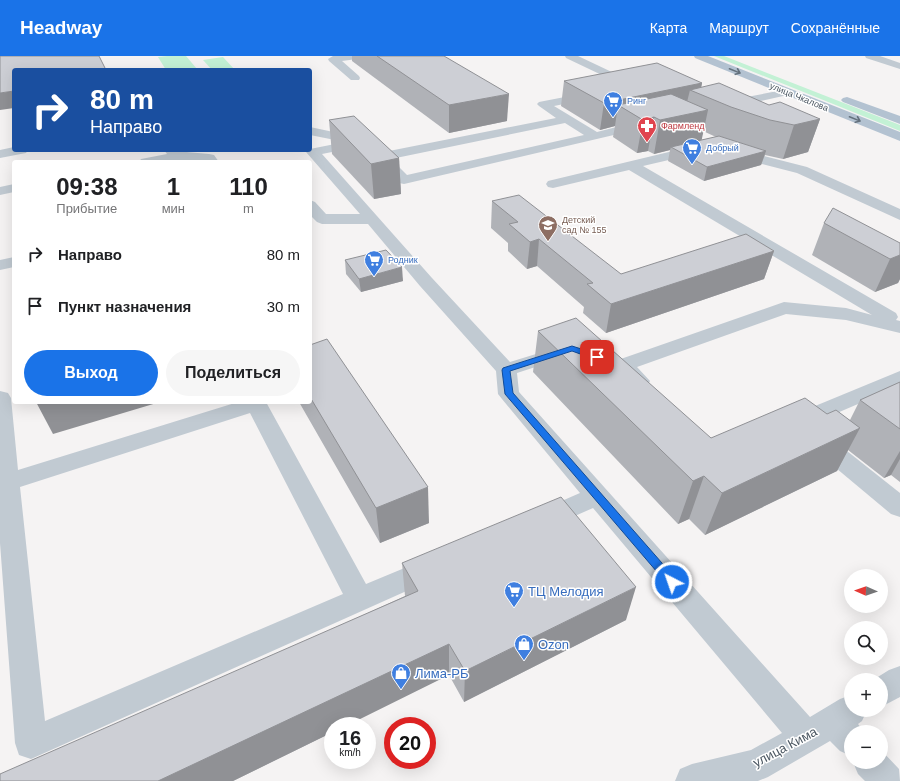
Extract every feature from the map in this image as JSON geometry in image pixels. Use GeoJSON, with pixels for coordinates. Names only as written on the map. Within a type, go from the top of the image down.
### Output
{"type":"FeatureCollection","features":[{"type":"Feature","properties":{"kind":"main road","name":"улица Чкалова"},"geometry":{"type":"LineString","coordinates":[[699,56],[900,138]]}},
{"type":"Feature","properties":{"kind":"main road","name":"улица Чкалова"},"geometry":{"type":"LineString","coordinates":[[835,95],[900,120]]}},
{"type":"Feature","properties":{"kind":"street"},"geometry":{"type":"LineString","coordinates":[[355,78],[333,60],[357,56]]}},
{"type":"Feature","properties":{"kind":"street"},"geometry":{"type":"LineString","coordinates":[[570,56],[612,76],[618,86],[610,92],[543,104],[595,136]]}},
{"type":"Feature","properties":{"kind":"street"},"geometry":{"type":"LineString","coordinates":[[870,56],[900,66]]}},
{"type":"Feature","properties":{"kind":"street"},"geometry":{"type":"LineString","coordinates":[[716,108],[788,92]]}},
{"type":"Feature","properties":{"kind":"street"},"geometry":{"type":"LineString","coordinates":[[734,103],[756,113]]}},
{"type":"Feature","properties":{"kind":"street"},"geometry":{"type":"LineString","coordinates":[[381,157],[567,119]]}},
{"type":"Feature","properties":{"kind":"street"},"geometry":{"type":"LineString","coordinates":[[312,131],[366,142],[404,180],[658,121]]}},
{"type":"Feature","properties":{"kind":"street"},"geometry":{"type":"LineString","coordinates":[[697,135],[715,144],[755,158],[802,170],[900,215]]}},
{"type":"Feature","properties":{"kind":"street"},"geometry":{"type":"LineString","coordinates":[[366,142],[313,152],[426,282],[506,370],[509,394],[596,496],[836,727]]}},
{"type":"Feature","properties":{"kind":"street"},"geometry":{"type":"LineString","coordinates":[[556,186],[552,184],[715,144]]}},
{"type":"Feature","properties":{"kind":"street"},"geometry":{"type":"LineString","coordinates":[[0,154],[12,152]]}},
{"type":"Feature","properties":{"kind":"street"},"geometry":{"type":"LineString","coordinates":[[152,160],[173,153],[209,158],[210,160]]}},
{"type":"Feature","properties":{"kind":"street"},"geometry":{"type":"LineString","coordinates":[[631,165],[900,324]]}},
{"type":"Feature","properties":{"kind":"street"},"geometry":{"type":"LineString","coordinates":[[0,191],[12,188]]}},
{"type":"Feature","properties":{"kind":"street"},"geometry":{"type":"LineString","coordinates":[[312,206],[322,218],[372,219]]}},
{"type":"Feature","properties":{"kind":"street"},"geometry":{"type":"LineString","coordinates":[[0,265],[12,262]]}},
{"type":"Feature","properties":{"kind":"street"},"geometry":{"type":"LineString","coordinates":[[603,359],[784,308],[846,314],[900,327]]}},
{"type":"Feature","properties":{"kind":"street"},"geometry":{"type":"LineString","coordinates":[[506,370],[572,349],[603,359],[652,392]]}},
{"type":"Feature","properties":{"kind":"street"},"geometry":{"type":"LineString","coordinates":[[774,431],[900,378]]}},
{"type":"Feature","properties":{"kind":"street"},"geometry":{"type":"LineString","coordinates":[[0,398],[31,743],[452,559]]}},
{"type":"Feature","properties":{"kind":"street"},"geometry":{"type":"LineString","coordinates":[[8,482],[256,404],[360,599]]}},
{"type":"Feature","properties":{"kind":"street"},"geometry":{"type":"LineString","coordinates":[[796,422],[900,507]]}},
{"type":"Feature","properties":{"kind":"street"},"geometry":{"type":"LineString","coordinates":[[523,529],[596,496]]}},
{"type":"Feature","properties":{"kind":"street"},"geometry":{"type":"LineString","coordinates":[[888,688],[900,680]]}},
{"type":"Feature","properties":{"kind":"street","name":"улица Кима"},"geometry":{"type":"LineString","coordinates":[[692,781],[758,773],[836,727]]}},
{"type":"Feature","properties":{"kind":"street"},"geometry":{"type":"LineString","coordinates":[[876,769],[887,781]]}},
{"type":"Feature","properties":{"kind":"green space"},"geometry":{"type":"Polygon","coordinates":[[[186,56],[196,68],[165,68],[158,57],[186,56]]]}},
{"type":"Feature","properties":{"kind":"green space"},"geometry":{"type":"Polygon","coordinates":[[[714,56],[724,56],[900,125],[900,131],[714,56]]]}},
{"type":"Feature","properties":{"kind":"green space"},"geometry":{"type":"Polygon","coordinates":[[[223,57],[233,68],[210,68],[203,60],[223,57]]]}},
{"type":"Feature","properties":{"kind":"building"},"geometry":{"type":"Polygon","coordinates":[[[0,56],[99,56],[105,68],[12,68],[12,91],[0,93],[0,56]]]}},
{"type":"Feature","properties":{"kind":"building"},"geometry":{"type":"Polygon","coordinates":[[[377,56],[444,56],[509,94],[449,105],[377,56]]]}},
{"type":"Feature","properties":{"kind":"building"},"geometry":{"type":"Polygon","coordinates":[[[657,63],[702,83],[604,103],[564,81],[657,63]]]}},
{"type":"Feature","properties":{"kind":"building"},"geometry":{"type":"Polygon","coordinates":[[[719,83],[769,105],[780,102],[820,119],[794,125],[770,120],[731,107],[690,90],[719,83]]]}},
{"type":"Feature","properties":{"kind":"building"},"geometry":{"type":"Polygon","coordinates":[[[671,94],[708,110],[660,120],[654,117],[643,120],[618,105],[671,94]]]}},
{"type":"Feature","properties":{"kind":"building"},"geometry":{"type":"Polygon","coordinates":[[[354,116],[399,158],[371,164],[329,120],[354,116]]]}},
{"type":"Feature","properties":{"kind":"building"},"geometry":{"type":"Polygon","coordinates":[[[719,136],[766,151],[707,167],[671,147],[719,136]]]}},
{"type":"Feature","properties":{"kind":"building"},"geometry":{"type":"Polygon","coordinates":[[[519,195],[621,274],[746,234],[774,251],[611,304],[587,284],[593,283],[539,239],[530,242],[509,224],[518,222],[492,201],[519,195]]]}},
{"type":"Feature","properties":{"kind":"building"},"geometry":{"type":"Polygon","coordinates":[[[833,208],[900,243],[900,255],[890,259],[824,223],[833,208]]]}},
{"type":"Feature","properties":{"kind":"building"},"geometry":{"type":"Polygon","coordinates":[[[386,250],[402,267],[359,279],[345,260],[386,250]]]}},
{"type":"Feature","properties":{"kind":"building"},"geometry":{"type":"Polygon","coordinates":[[[576,318],[711,438],[805,398],[827,414],[836,410],[860,428],[722,493],[704,476],[693,481],[538,331],[576,318]]]}},
{"type":"Feature","properties":{"kind":"building"},"geometry":{"type":"Polygon","coordinates":[[[327,339],[428,487],[376,508],[312,400],[312,344],[327,339]]]}},
{"type":"Feature","properties":{"kind":"building"},"geometry":{"type":"Polygon","coordinates":[[[900,382],[900,429],[860,400],[900,382]]]}},
{"type":"Feature","properties":{"kind":"building"},"geometry":{"type":"Polygon","coordinates":[[[561,497],[636,587],[465,671],[449,644],[158,781],[0,781],[0,774],[418,591],[402,563],[561,497]]]}},
{"type":"Feature","properties":{"kind":"place","name":"Ринг"},"geometry":{"type":"Point","coordinates":[613,118]}},
{"type":"Feature","properties":{"kind":"place","name":"Фармленд"},"geometry":{"type":"Point","coordinates":[647,143]}},
{"type":"Feature","properties":{"kind":"place","name":"Добрый"},"geometry":{"type":"Point","coordinates":[692,165]}},
{"type":"Feature","properties":{"kind":"place","name":"Детский сад № 155"},"geometry":{"type":"Point","coordinates":[548,242]}},
{"type":"Feature","properties":{"kind":"place","name":"Родник"},"geometry":{"type":"Point","coordinates":[374,277]}},
{"type":"Feature","properties":{"kind":"place","name":"ТЦ Мелодия"},"geometry":{"type":"Point","coordinates":[514,608]}},
{"type":"Feature","properties":{"kind":"place","name":"Ozon"},"geometry":{"type":"Point","coordinates":[524,661]}},
{"type":"Feature","properties":{"kind":"place","name":"Лима-РБ"},"geometry":{"type":"Point","coordinates":[401,690]}},
{"type":"Feature","properties":{"kind":"route"},"geometry":{"type":"LineString","coordinates":[[597,357],[572,349],[506,370],[509,394],[672,582]]}}]}
